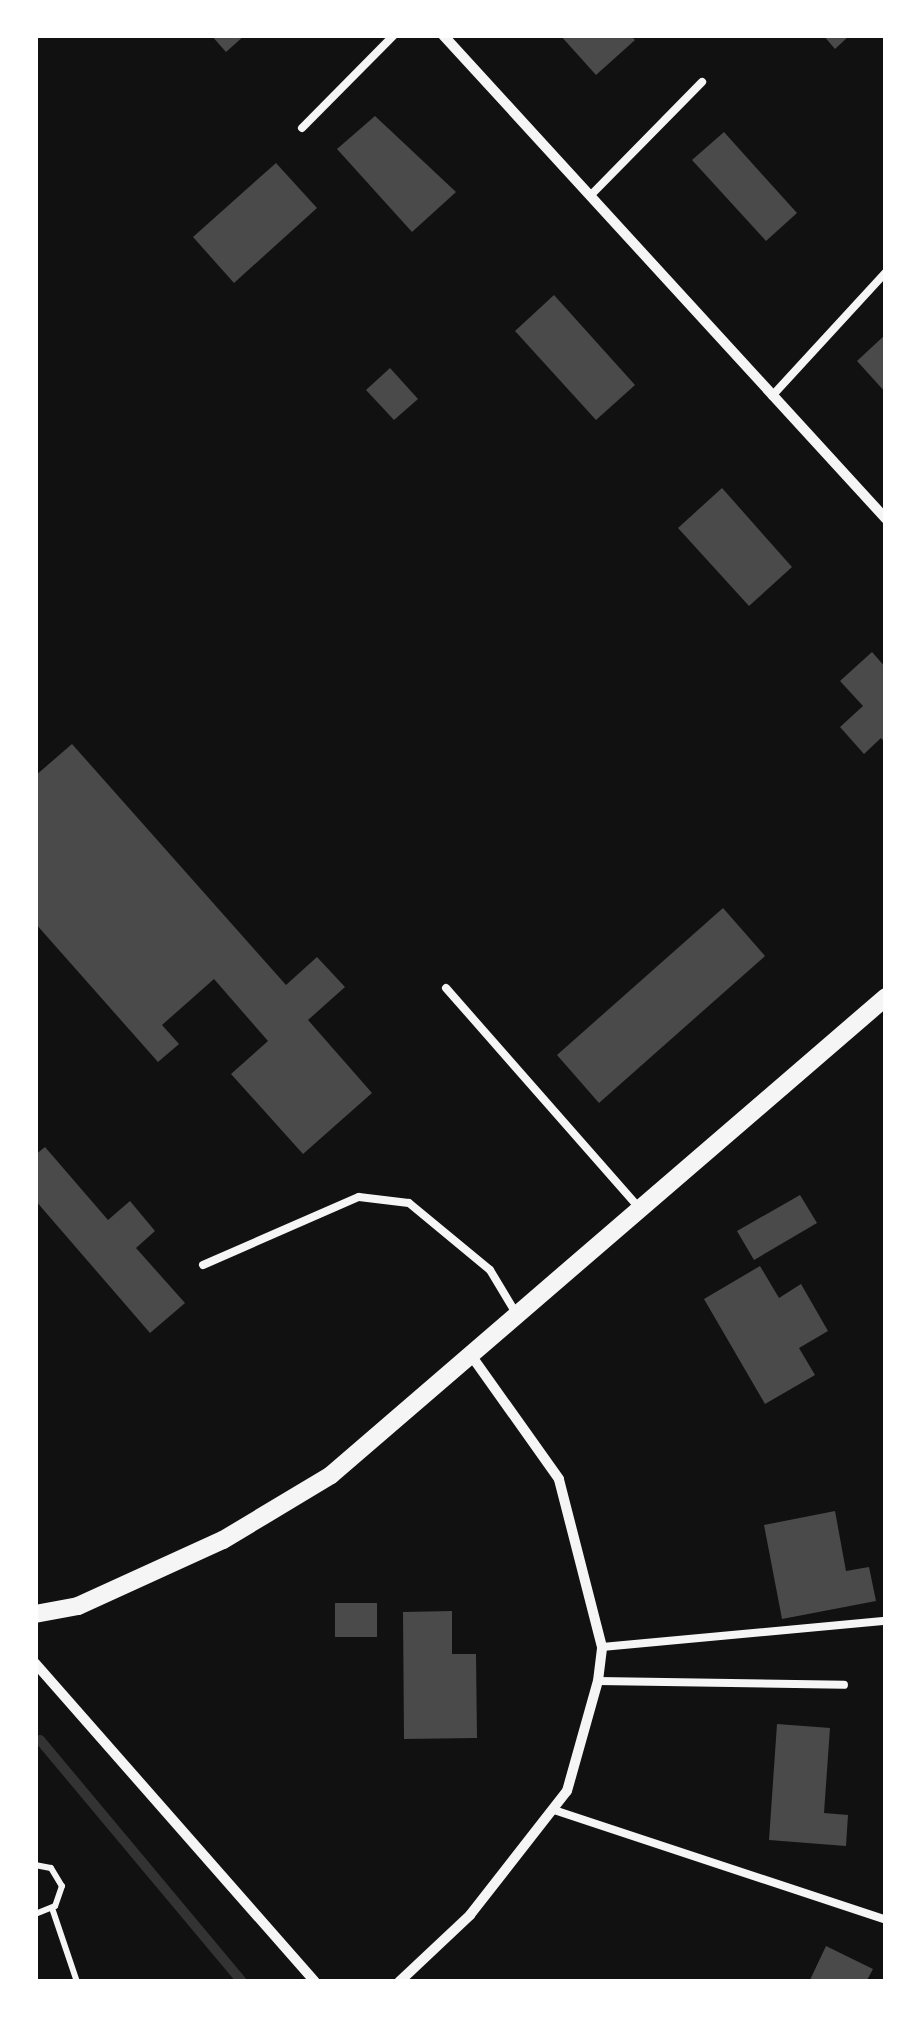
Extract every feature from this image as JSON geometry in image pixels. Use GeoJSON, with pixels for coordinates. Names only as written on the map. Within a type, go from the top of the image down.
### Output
{"type":"FeatureCollection","features":[{"type":"Feature","properties":{"kind":"street"},"geometry":{"type":"LineString","coordinates":[[443,35],[886,519]]}},
{"type":"Feature","properties":{"kind":"street"},"geometry":{"type":"LineString","coordinates":[[35,1614],[78,1606],[224,1540],[331,1475],[519,1319],[886,997]]}},
{"type":"Feature","properties":{"kind":"street"},"geometry":{"type":"LineString","coordinates":[[399,1982],[470,1915],[554,1810],[590,1732],[598,1681],[602,1647],[559,1479],[473,1358]]}},
{"type":"Feature","properties":{"kind":"street"},"geometry":{"type":"LineString","coordinates":[[35,1663],[315,1982]]}},
{"type":"Feature","properties":{"kind":"lane"},"geometry":{"type":"LineString","coordinates":[[302,128],[394,35]]}},
{"type":"Feature","properties":{"kind":"lane"},"geometry":{"type":"LineString","coordinates":[[590,196],[702,82]]}},
{"type":"Feature","properties":{"kind":"lane"},"geometry":{"type":"LineString","coordinates":[[772,396],[886,272]]}},
{"type":"Feature","properties":{"kind":"lane"},"geometry":{"type":"LineString","coordinates":[[446,988],[642,1211]]}},
{"type":"Feature","properties":{"kind":"lane"},"geometry":{"type":"LineString","coordinates":[[204,1265],[359,1197],[409,1202],[490,1270],[519,1319]]}},
{"type":"Feature","properties":{"kind":"lane"},"geometry":{"type":"LineString","coordinates":[[602,1647],[883,1622]]}},
{"type":"Feature","properties":{"kind":"lane"},"geometry":{"type":"LineString","coordinates":[[598,1681],[844,1686]]}},
{"type":"Feature","properties":{"kind":"lane"},"geometry":{"type":"LineString","coordinates":[[554,1810],[886,1920]]}},
{"type":"Feature","properties":{"kind":"path"},"geometry":{"type":"LineString","coordinates":[[35,1864],[58,1876],[52,1908],[77,1982]]}},
{"type":"Feature","properties":{"kind":"path"},"geometry":{"type":"LineString","coordinates":[[35,1914],[52,1908]]}},
{"type":"Feature","properties":{"kind":"building"},"geometry":{"type":"Polygon","coordinates":[[[211,35],[245,35],[226,52],[211,35]]]}},
{"type":"Feature","properties":{"kind":"building"},"geometry":{"type":"Polygon","coordinates":[[[560,35],[630,35],[635,40],[596,75],[560,35]]]}},
{"type":"Feature","properties":{"kind":"building"},"geometry":{"type":"Polygon","coordinates":[[[823,35],[850,35],[835,49],[823,35]]]}},
{"type":"Feature","properties":{"kind":"building"},"geometry":{"type":"Polygon","coordinates":[[[375,116],[456,192],[412,232],[337,149],[375,116]]]}},
{"type":"Feature","properties":{"kind":"building"},"geometry":{"type":"Polygon","coordinates":[[[724,132],[797,213],[766,241],[692,160],[724,132]]]}},
{"type":"Feature","properties":{"kind":"building"},"geometry":{"type":"Polygon","coordinates":[[[276,163],[317,208],[234,283],[193,237],[276,163]]]}},
{"type":"Feature","properties":{"kind":"building"},"geometry":{"type":"Polygon","coordinates":[[[554,295],[635,385],[596,420],[515,331],[554,295]]]}},
{"type":"Feature","properties":{"kind":"building"},"geometry":{"type":"Polygon","coordinates":[[[886,334],[886,393],[857,361],[886,334]]]}},
{"type":"Feature","properties":{"kind":"building"},"geometry":{"type":"Polygon","coordinates":[[[390,368],[418,399],[394,420],[366,390],[390,368]]]}},
{"type":"Feature","properties":{"kind":"building"},"geometry":{"type":"Polygon","coordinates":[[[722,488],[792,567],[749,606],[678,528],[722,488]]]}},
{"type":"Feature","properties":{"kind":"building"},"geometry":{"type":"Polygon","coordinates":[[[872,652],[886,668],[886,744],[881,738],[864,754],[840,727],[863,706],[840,681],[872,652]]]}},
{"type":"Feature","properties":{"kind":"building"},"geometry":{"type":"Polygon","coordinates":[[[72,744],[286,985],[317,957],[345,987],[308,1020],[372,1093],[303,1154],[231,1074],[268,1041],[214,979],[162,1025],[179,1044],[158,1062],[35,923],[35,776],[72,744]]]}},
{"type":"Feature","properties":{"kind":"building"},"geometry":{"type":"Polygon","coordinates":[[[723,908],[765,956],[599,1103],[557,1055],[723,908]]]}},
{"type":"Feature","properties":{"kind":"building"},"geometry":{"type":"Polygon","coordinates":[[[45,1147],[108,1220],[130,1201],[155,1231],[136,1248],[185,1303],[150,1333],[35,1200],[35,1155],[45,1147]]]}},
{"type":"Feature","properties":{"kind":"building"},"geometry":{"type":"Polygon","coordinates":[[[800,1195],[817,1223],[754,1260],[737,1231],[800,1195]]]}},
{"type":"Feature","properties":{"kind":"building"},"geometry":{"type":"Polygon","coordinates":[[[760,1266],[779,1298],[801,1284],[828,1331],[799,1348],[815,1375],[765,1404],[704,1299],[760,1266]]]}},
{"type":"Feature","properties":{"kind":"building"},"geometry":{"type":"Polygon","coordinates":[[[835,1511],[846,1571],[869,1567],[876,1601],[782,1619],[764,1525],[835,1511]]]}},
{"type":"Feature","properties":{"kind":"building"},"geometry":{"type":"Polygon","coordinates":[[[335,1603],[377,1603],[377,1637],[335,1637],[335,1603]]]}},
{"type":"Feature","properties":{"kind":"building"},"geometry":{"type":"Polygon","coordinates":[[[452,1611],[452,1654],[476,1654],[477,1738],[404,1739],[403,1612],[452,1611]]]}},
{"type":"Feature","properties":{"kind":"building"},"geometry":{"type":"Polygon","coordinates":[[[777,1724],[830,1728],[824,1813],[848,1815],[846,1846],[769,1840],[777,1724]]]}},
{"type":"Feature","properties":{"kind":"building"},"geometry":{"type":"Polygon","coordinates":[[[826,1946],[873,1969],[866,1982],[809,1982],[826,1946]]]}},
{"type":"Feature","properties":{"kind":"waterway"},"geometry":{"type":"LineString","coordinates":[[40,1740],[242,1982]]}}]}
